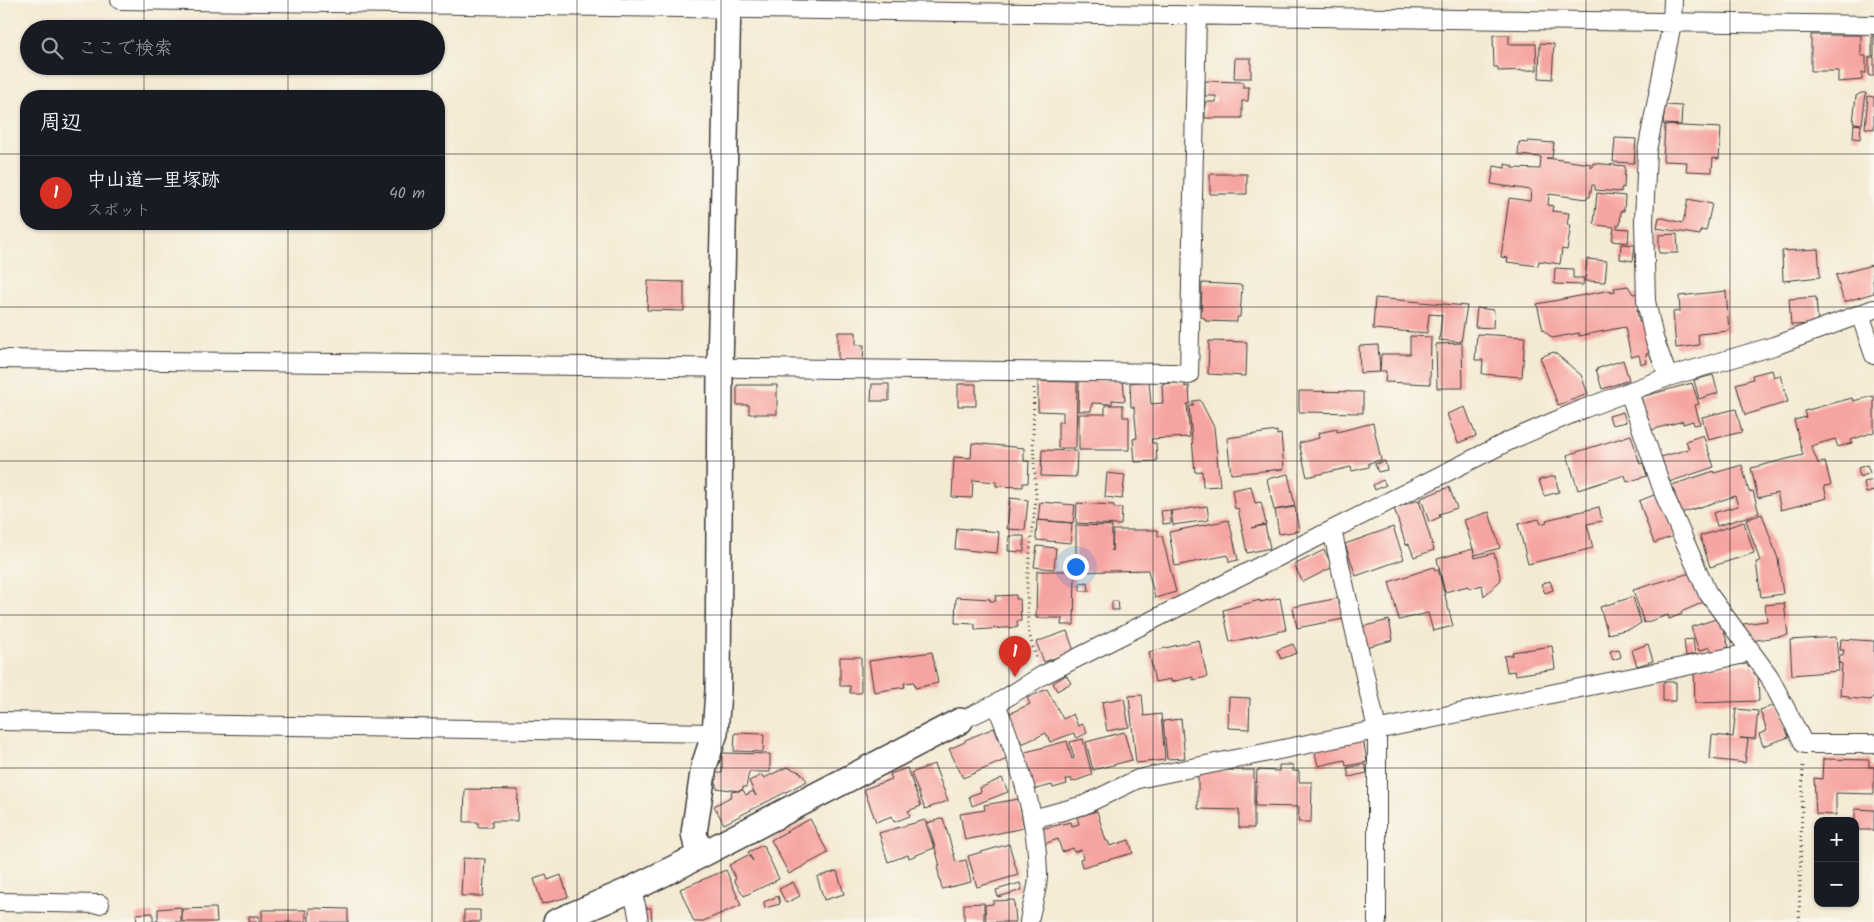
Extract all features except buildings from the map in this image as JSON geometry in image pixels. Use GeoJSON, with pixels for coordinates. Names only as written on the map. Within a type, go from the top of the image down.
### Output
{"type":"FeatureCollection","features":[{"type":"Feature","properties":{"kind":"street"},"geometry":{"type":"LineString","coordinates":[[120,0],[728,5],[1198,15],[1874,25]]}},
{"type":"Feature","properties":{"kind":"street"},"geometry":{"type":"LineString","coordinates":[[1668,377],[1654,338],[1646,301],[1644,221],[1647,150],[1672,23],[1673,0]]}},
{"type":"Feature","properties":{"kind":"street"},"geometry":{"type":"LineString","coordinates":[[699,856],[694,833],[704,766],[715,733],[718,691],[720,369],[728,5]]}},
{"type":"Feature","properties":{"kind":"street"},"geometry":{"type":"LineString","coordinates":[[0,359],[1173,373],[1189,375],[1198,15]]}},
{"type":"Feature","properties":{"kind":"street"},"geometry":{"type":"LineString","coordinates":[[556,922],[630,890],[699,856],[996,704],[1043,675],[1511,440],[1668,377],[1774,346],[1867,312],[1874,355]]}},
{"type":"Feature","properties":{"kind":"street"},"geometry":{"type":"LineString","coordinates":[[1628,392],[1664,494],[1707,592],[1769,676],[1804,744],[1874,744]]}},
{"type":"Feature","properties":{"kind":"street"},"geometry":{"type":"LineString","coordinates":[[1332,530],[1377,730],[1377,922]]}},
{"type":"Feature","properties":{"kind":"street"},"geometry":{"type":"LineString","coordinates":[[1033,819],[1084,805],[1138,779],[1740,655],[1750,649]]}},
{"type":"Feature","properties":{"kind":"street"},"geometry":{"type":"LineString","coordinates":[[996,704],[1015,751],[1033,819],[1039,875],[1029,922]]}},
{"type":"Feature","properties":{"kind":"street"},"geometry":{"type":"LineString","coordinates":[[0,721],[715,733]]}},
{"type":"Feature","properties":{"kind":"street"},"geometry":{"type":"LineString","coordinates":[[630,890],[636,905],[639,922]]}},
{"type":"Feature","properties":{"kind":"street"},"geometry":{"type":"LineString","coordinates":[[0,902],[100,904]]}},
{"type":"Feature","properties":{"kind":"path"},"geometry":{"type":"LineString","coordinates":[[1034,372],[1033,441],[1036,496],[1027,582],[1028,629],[1043,675]]}},
{"type":"Feature","properties":{"kind":"path"},"geometry":{"type":"LineString","coordinates":[[1800,922],[1804,744]]}},
{"type":"Feature","properties":{"kind":"place","name":"中山道一里塚跡"},"geometry":{"type":"Point","coordinates":[1015,677]}}]}
